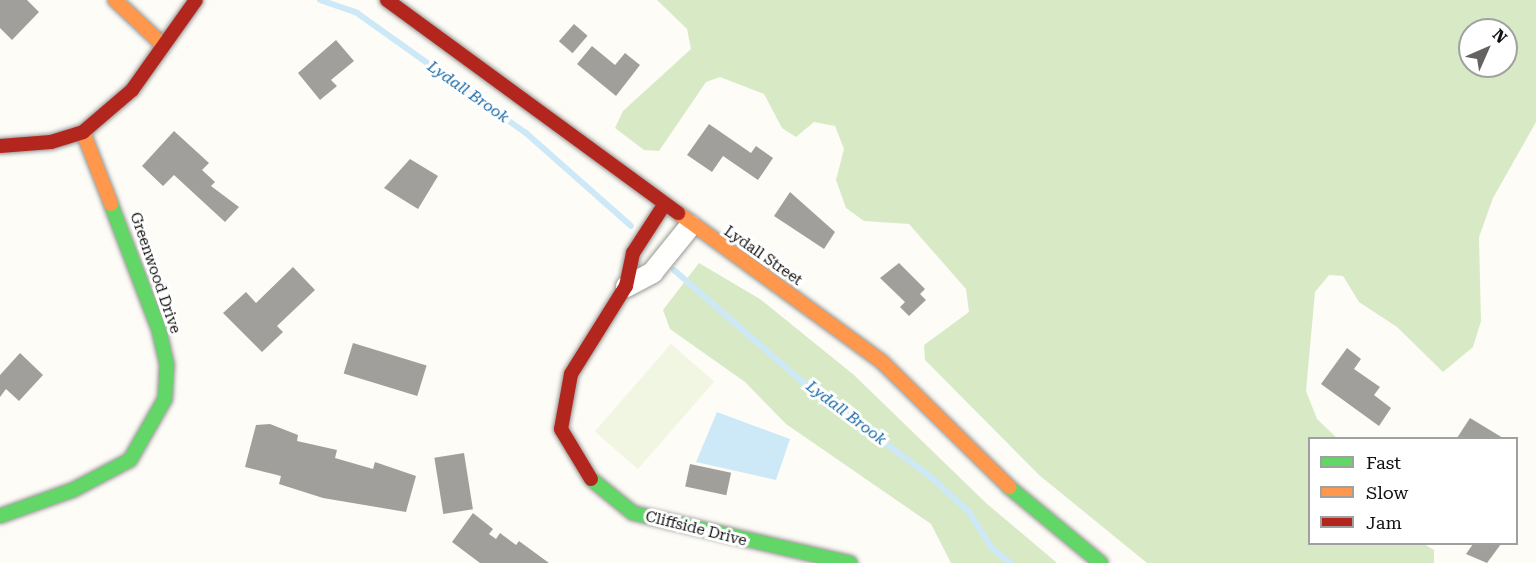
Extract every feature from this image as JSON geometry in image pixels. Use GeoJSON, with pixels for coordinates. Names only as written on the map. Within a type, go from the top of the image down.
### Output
{"type":"FeatureCollection","features":[{"type":"Feature","properties":{"kind":"street"},"geometry":{"type":"LineString","coordinates":[[115,0],[163,45]]}},
{"type":"Feature","properties":{"kind":"street"},"geometry":{"type":"LineString","coordinates":[[0,146],[51,142],[83,132],[132,90],[196,0]]}},
{"type":"Feature","properties":{"kind":"street","name":"Lydall Street"},"geometry":{"type":"LineString","coordinates":[[387,0],[690,225],[881,362],[1012,490],[1101,563]]}},
{"type":"Feature","properties":{"kind":"street","name":"Greenwood Drive"},"geometry":{"type":"LineString","coordinates":[[0,516],[73,490],[130,460],[165,399],[167,365],[159,330],[83,132]]}},
{"type":"Feature","properties":{"kind":"street","name":"Cliffside Drive"},"geometry":{"type":"LineString","coordinates":[[663,205],[633,253],[626,286],[571,374],[561,429],[567,447],[595,484],[633,513],[850,563]]}},
{"type":"Feature","properties":{"kind":"street","name":"Cliffside Drive"},"geometry":{"type":"LineString","coordinates":[[626,286],[652,272],[690,225]]}},
{"type":"Feature","properties":{"kind":"green space"},"geometry":{"type":"Polygon","coordinates":[[[657,0],[1536,0],[1536,122],[1493,198],[1479,237],[1481,321],[1473,347],[1443,372],[1397,327],[1359,302],[1343,276],[1329,275],[1315,292],[1306,391],[1317,419],[1336,437],[1308,437],[1308,545],[1426,545],[1434,550],[1434,563],[1147,563],[1039,475],[925,360],[924,345],[969,312],[966,289],[909,224],[864,221],[846,208],[836,180],[844,149],[835,126],[814,122],[796,137],[782,128],[764,94],[720,77],[706,82],[659,151],[644,150],[615,128],[623,111],[691,49],[687,29],[657,0]]]}},
{"type":"Feature","properties":{"kind":"green space"},"geometry":{"type":"Polygon","coordinates":[[[699,263],[760,299],[854,375],[986,503],[1057,563],[951,563],[931,524],[786,424],[745,382],[670,329],[663,310],[699,263]]]}},
{"type":"Feature","properties":{"kind":"green space"},"geometry":{"type":"Polygon","coordinates":[[[671,344],[714,381],[638,469],[595,432],[671,344]]]}},
{"type":"Feature","properties":{"kind":"water"},"geometry":{"type":"Polygon","coordinates":[[[717,412],[790,439],[776,480],[696,462],[717,412]]]}},
{"type":"Feature","properties":{"kind":"building"},"geometry":{"type":"Polygon","coordinates":[[[0,0],[27,0],[39,12],[12,40],[0,28],[0,0]]]}},
{"type":"Feature","properties":{"kind":"building"},"geometry":{"type":"Polygon","coordinates":[[[574,24],[588,36],[572,53],[559,41],[574,24]]]}},
{"type":"Feature","properties":{"kind":"building"},"geometry":{"type":"Polygon","coordinates":[[[336,40],[354,61],[331,80],[337,86],[320,100],[298,73],[336,40]]]}},
{"type":"Feature","properties":{"kind":"building"},"geometry":{"type":"Polygon","coordinates":[[[592,46],[615,65],[625,53],[640,65],[616,96],[577,64],[592,46]]]}},
{"type":"Feature","properties":{"kind":"building"},"geometry":{"type":"Polygon","coordinates":[[[709,124],[751,153],[756,146],[773,158],[758,180],[723,156],[712,172],[687,155],[709,124]]]}},
{"type":"Feature","properties":{"kind":"building"},"geometry":{"type":"Polygon","coordinates":[[[174,131],[209,163],[202,170],[215,182],[211,186],[239,207],[225,222],[174,175],[163,186],[142,166],[174,131]]]}},
{"type":"Feature","properties":{"kind":"building"},"geometry":{"type":"Polygon","coordinates":[[[410,159],[438,176],[418,209],[384,188],[410,159]]]}},
{"type":"Feature","properties":{"kind":"building"},"geometry":{"type":"Polygon","coordinates":[[[790,192],[835,232],[824,249],[774,216],[790,192]]]}},
{"type":"Feature","properties":{"kind":"building"},"geometry":{"type":"Polygon","coordinates":[[[899,263],[925,289],[920,294],[926,300],[909,316],[900,307],[905,302],[880,278],[899,263]]]}},
{"type":"Feature","properties":{"kind":"building"},"geometry":{"type":"Polygon","coordinates":[[[293,267],[315,290],[277,326],[283,332],[262,352],[223,313],[246,292],[256,303],[293,267]]]}},
{"type":"Feature","properties":{"kind":"building"},"geometry":{"type":"Polygon","coordinates":[[[353,343],[427,366],[417,396],[344,374],[353,343]]]}},
{"type":"Feature","properties":{"kind":"building"},"geometry":{"type":"Polygon","coordinates":[[[1347,348],[1361,359],[1354,369],[1380,387],[1374,395],[1391,408],[1379,426],[1321,384],[1347,348]]]}},
{"type":"Feature","properties":{"kind":"building"},"geometry":{"type":"Polygon","coordinates":[[[20,353],[43,375],[19,401],[6,389],[0,397],[0,375],[20,353]]]}},
{"type":"Feature","properties":{"kind":"building"},"geometry":{"type":"Polygon","coordinates":[[[1470,418],[1501,437],[1458,437],[1470,418]]]}},
{"type":"Feature","properties":{"kind":"building"},"geometry":{"type":"Polygon","coordinates":[[[270,424],[298,435],[297,441],[337,450],[335,458],[373,469],[375,462],[416,476],[406,512],[323,498],[279,484],[281,476],[245,467],[256,425],[270,424]]]}},
{"type":"Feature","properties":{"kind":"building"},"geometry":{"type":"Polygon","coordinates":[[[464,453],[473,509],[443,514],[434,458],[464,453]]]}},
{"type":"Feature","properties":{"kind":"building"},"geometry":{"type":"Polygon","coordinates":[[[690,464],[731,473],[726,495],[685,486],[690,464]]]}},
{"type":"Feature","properties":{"kind":"building"},"geometry":{"type":"Polygon","coordinates":[[[473,513],[493,529],[489,534],[496,539],[500,533],[516,545],[519,541],[549,563],[480,563],[452,542],[473,513]]]}},
{"type":"Feature","properties":{"kind":"building"},"geometry":{"type":"Polygon","coordinates":[[[1472,545],[1500,545],[1487,563],[1466,554],[1472,545]]]}},
{"type":"Feature","properties":{"kind":"waterway","name":"Lydall Brook"},"geometry":{"type":"LineString","coordinates":[[320,0],[357,13],[526,133],[631,226]]}},
{"type":"Feature","properties":{"kind":"waterway","name":"Lydall Brook"},"geometry":{"type":"LineString","coordinates":[[674,270],[798,378],[932,478],[969,512],[991,547],[1010,563]]}},
{"type":"Feature","properties":{"kind":"traffic: fast"},"geometry":{"type":"LineString","coordinates":[[0,516],[73,490],[130,460],[165,399],[167,365],[159,330],[111,204]]}},
{"type":"Feature","properties":{"kind":"traffic: fast"},"geometry":{"type":"LineString","coordinates":[[591,479],[633,513],[850,563]]}},
{"type":"Feature","properties":{"kind":"traffic: fast"},"geometry":{"type":"LineString","coordinates":[[1009,487],[1101,563]]}},
{"type":"Feature","properties":{"kind":"traffic: slow"},"geometry":{"type":"LineString","coordinates":[[115,0],[163,45]]}},
{"type":"Feature","properties":{"kind":"traffic: slow"},"geometry":{"type":"LineString","coordinates":[[83,132],[111,204]]}},
{"type":"Feature","properties":{"kind":"traffic: slow"},"geometry":{"type":"LineString","coordinates":[[678,213],[881,361],[1009,487]]}},
{"type":"Feature","properties":{"kind":"traffic: jam"},"geometry":{"type":"LineString","coordinates":[[0,146],[51,142],[83,132],[132,90],[196,0]]}},
{"type":"Feature","properties":{"kind":"traffic: jam"},"geometry":{"type":"LineString","coordinates":[[387,0],[678,213]]}},
{"type":"Feature","properties":{"kind":"traffic: jam"},"geometry":{"type":"LineString","coordinates":[[591,479],[561,429],[571,374],[626,286],[633,253],[664,205]]}}]}
